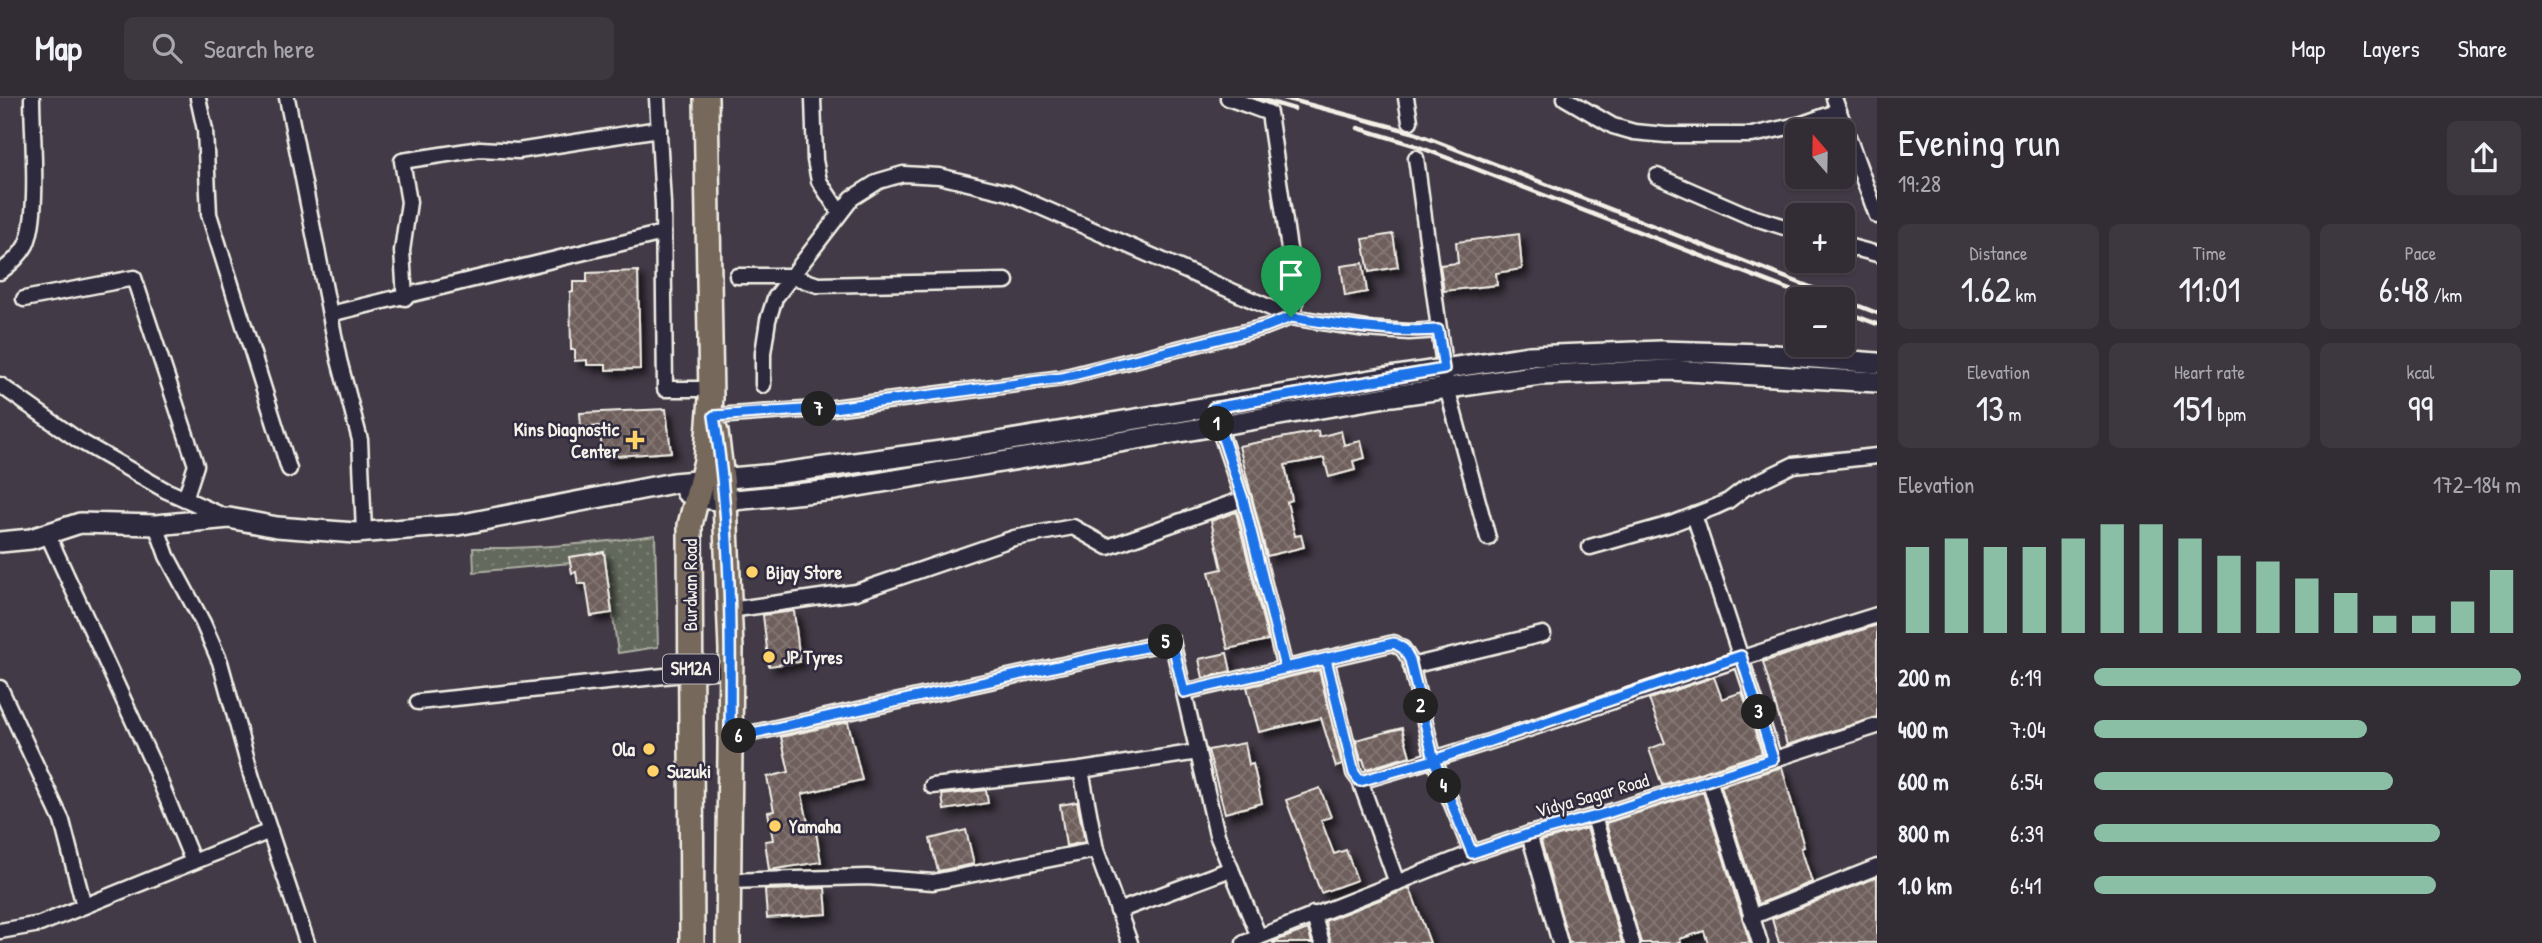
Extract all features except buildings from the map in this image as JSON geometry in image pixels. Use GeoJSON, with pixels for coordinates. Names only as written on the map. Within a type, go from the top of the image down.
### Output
{"type":"FeatureCollection","features":[{"type":"Feature","properties":{"kind":"main road","name":"Burdwan Road"},"geometry":{"type":"LineString","coordinates":[[706,98],[712,401],[724,490],[730,610],[728,943]]}},
{"type":"Feature","properties":{"kind":"main road","name":"Burdwan Road"},"geometry":{"type":"LineString","coordinates":[[692,943],[690,525],[706,461],[712,401]]}},
{"type":"Feature","properties":{"kind":"street"},"geometry":{"type":"LineString","coordinates":[[0,272],[11,264],[26,244],[33,209],[32,98]]}},
{"type":"Feature","properties":{"kind":"street"},"geometry":{"type":"LineString","coordinates":[[198,98],[205,130],[209,214],[289,469]]}},
{"type":"Feature","properties":{"kind":"street"},"geometry":{"type":"LineString","coordinates":[[287,98],[330,314],[360,440],[364,532]]}},
{"type":"Feature","properties":{"kind":"street"},"geometry":{"type":"LineString","coordinates":[[657,98],[663,233],[665,389],[712,401],[833,408],[1062,378],[1265,327],[1291,317]]}},
{"type":"Feature","properties":{"kind":"street"},"geometry":{"type":"LineString","coordinates":[[813,98],[819,181],[840,213]]}},
{"type":"Feature","properties":{"kind":"street"},"geometry":{"type":"LineString","coordinates":[[1228,98],[1269,113],[1294,283],[1295,305],[1291,317]]}},
{"type":"Feature","properties":{"kind":"street"},"geometry":{"type":"LineString","coordinates":[[1406,98],[1410,121]]}},
{"type":"Feature","properties":{"kind":"street"},"geometry":{"type":"LineString","coordinates":[[1565,98],[1613,125],[1634,132],[1666,135],[1752,135],[1802,124],[1836,105],[1877,216]]}},
{"type":"Feature","properties":{"kind":"street"},"geometry":{"type":"LineString","coordinates":[[405,298],[402,251],[409,202],[402,161],[480,149],[517,152],[659,129]]}},
{"type":"Feature","properties":{"kind":"street"},"geometry":{"type":"LineString","coordinates":[[1416,158],[1445,378],[1488,538]]}},
{"type":"Feature","properties":{"kind":"street"},"geometry":{"type":"LineString","coordinates":[[763,385],[762,365],[768,320],[775,299],[790,276],[852,198],[879,181],[903,174],[939,176],[1009,193],[1291,317],[1366,329],[1409,332],[1438,330]]}},
{"type":"Feature","properties":{"kind":"street"},"geometry":{"type":"LineString","coordinates":[[1657,176],[1749,216],[1785,227]]}},
{"type":"Feature","properties":{"kind":"street"},"geometry":{"type":"LineString","coordinates":[[330,314],[405,298],[663,233]]}},
{"type":"Feature","properties":{"kind":"street"},"geometry":{"type":"LineString","coordinates":[[1855,248],[1877,254]]}},
{"type":"Feature","properties":{"kind":"street"},"geometry":{"type":"LineString","coordinates":[[737,276],[790,276],[818,285],[1006,281]]}},
{"type":"Feature","properties":{"kind":"street"},"geometry":{"type":"LineString","coordinates":[[24,299],[134,278],[196,465],[185,499]]}},
{"type":"Feature","properties":{"kind":"street"},"geometry":{"type":"LineString","coordinates":[[0,385],[78,440],[165,491],[229,518],[277,527],[364,532],[458,525],[673,483],[697,489],[724,490],[775,474],[1215,416],[1445,378],[1529,356],[1661,351],[1763,354],[1877,363]]}},
{"type":"Feature","properties":{"kind":"street"},"geometry":{"type":"LineString","coordinates":[[1445,378],[1671,370],[1877,382]]}},
{"type":"Feature","properties":{"kind":"street"},"geometry":{"type":"LineString","coordinates":[[1215,416],[1243,499],[1285,668]]}},
{"type":"Feature","properties":{"kind":"street"},"geometry":{"type":"LineString","coordinates":[[1590,547],[1694,515],[1728,501],[1745,488],[1793,465],[1877,456]]}},
{"type":"Feature","properties":{"kind":"street"},"geometry":{"type":"LineString","coordinates":[[730,610],[856,592],[1014,538],[1073,527],[1108,547],[1243,499]]}},
{"type":"Feature","properties":{"kind":"street"},"geometry":{"type":"LineString","coordinates":[[1694,515],[1773,759]]}},
{"type":"Feature","properties":{"kind":"street"},"geometry":{"type":"LineString","coordinates":[[0,542],[31,539],[80,523],[156,525],[229,518]]}},
{"type":"Feature","properties":{"kind":"street"},"geometry":{"type":"LineString","coordinates":[[156,525],[167,556],[203,623],[219,662],[307,943]]}},
{"type":"Feature","properties":{"kind":"street"},"geometry":{"type":"LineString","coordinates":[[47,533],[152,762],[193,862]]}},
{"type":"Feature","properties":{"kind":"street"},"geometry":{"type":"LineString","coordinates":[[1360,781],[1434,760],[1741,656],[1877,615]]}},
{"type":"Feature","properties":{"kind":"street"},"geometry":{"type":"LineString","coordinates":[[1411,666],[1543,634]]}},
{"type":"Feature","properties":{"kind":"street"},"geometry":{"type":"LineString","coordinates":[[730,738],[1172,641],[1217,835],[1259,937]]}},
{"type":"Feature","properties":{"kind":"street"},"geometry":{"type":"LineString","coordinates":[[1184,692],[1394,643],[1404,649],[1411,666],[1434,760],[1472,853]]}},
{"type":"Feature","properties":{"kind":"street"},"geometry":{"type":"LineString","coordinates":[[1326,659],[1354,773],[1360,781],[1397,883]]}},
{"type":"Feature","properties":{"kind":"street"},"geometry":{"type":"LineString","coordinates":[[418,702],[731,669]]}},
{"type":"Feature","properties":{"kind":"street"},"geometry":{"type":"LineString","coordinates":[[0,688],[62,821],[83,906]]}},
{"type":"Feature","properties":{"kind":"street","name":"Vidya Sagar Road"},"geometry":{"type":"LineString","coordinates":[[1244,943],[1472,853],[1594,817],[1877,726]]}},
{"type":"Feature","properties":{"kind":"street"},"geometry":{"type":"LineString","coordinates":[[932,786],[1081,770],[1198,752]]}},
{"type":"Feature","properties":{"kind":"street"},"geometry":{"type":"LineString","coordinates":[[1081,770],[1096,850],[1130,943]]}},
{"type":"Feature","properties":{"kind":"street"},"geometry":{"type":"LineString","coordinates":[[1709,779],[1760,943]]}},
{"type":"Feature","properties":{"kind":"street"},"geometry":{"type":"LineString","coordinates":[[1594,817],[1632,943]]}},
{"type":"Feature","properties":{"kind":"street"},"geometry":{"type":"LineString","coordinates":[[0,932],[40,924],[270,831]]}},
{"type":"Feature","properties":{"kind":"street"},"geometry":{"type":"LineString","coordinates":[[1529,834],[1560,943]]}},
{"type":"Feature","properties":{"kind":"street"},"geometry":{"type":"LineString","coordinates":[[729,881],[867,877],[933,882],[1096,850]]}},
{"type":"Feature","properties":{"kind":"street"},"geometry":{"type":"LineString","coordinates":[[1751,918],[1877,867]]}},
{"type":"Feature","properties":{"kind":"street"},"geometry":{"type":"LineString","coordinates":[[1118,911],[1231,869]]}},
{"type":"Feature","properties":{"kind":"street"},"geometry":{"type":"LineString","coordinates":[[1313,914],[1322,943]]}},
{"type":"Feature","properties":{"kind":"green space"},"geometry":{"type":"Polygon","coordinates":[[[655,535],[658,647],[618,653],[604,552],[570,557],[570,563],[474,572],[473,548],[564,545],[655,535]]]}},
{"type":"Feature","properties":{"kind":"railway"},"geometry":{"type":"LineString","coordinates":[[1257,98],[1294,109]]}},
{"type":"Feature","properties":{"kind":"railway"},"geometry":{"type":"LineString","coordinates":[[1284,98],[1412,132],[1877,313]]}},
{"type":"Feature","properties":{"kind":"railway"},"geometry":{"type":"LineString","coordinates":[[1358,128],[1414,145],[1785,288]]}},
{"type":"Feature","properties":{"kind":"railway"},"geometry":{"type":"LineString","coordinates":[[1855,316],[1877,324]]}},
{"type":"Feature","properties":{"kind":"place","name":"Kins Diagnostic Center"},"geometry":{"type":"Point","coordinates":[635,440]}},
{"type":"Feature","properties":{"kind":"place","name":"Bijay Store"},"geometry":{"type":"Point","coordinates":[752,572]}},
{"type":"Feature","properties":{"kind":"place","name":"JP Tyres"},"geometry":{"type":"Point","coordinates":[769,657]}},
{"type":"Feature","properties":{"kind":"place","name":"Ola"},"geometry":{"type":"Point","coordinates":[649,749]}},
{"type":"Feature","properties":{"kind":"place","name":"Suzuki"},"geometry":{"type":"Point","coordinates":[653,771]}},
{"type":"Feature","properties":{"kind":"place","name":"Yamaha"},"geometry":{"type":"Point","coordinates":[775,826]}},
{"type":"Feature","properties":{"kind":"route"},"geometry":{"type":"LineString","coordinates":[[1291,317],[1265,327],[1062,378],[833,408],[714,416],[724,479],[728,555],[730,738],[1172,641],[1184,692],[1326,659],[1354,773],[1360,781],[1434,760],[1472,853],[1604,814],[1773,759],[1741,656],[1434,760],[1410,660],[1404,649],[1394,643],[1285,668],[1243,499],[1213,408],[1444,369],[1438,330],[1409,332],[1366,329],[1291,317]]}}]}
